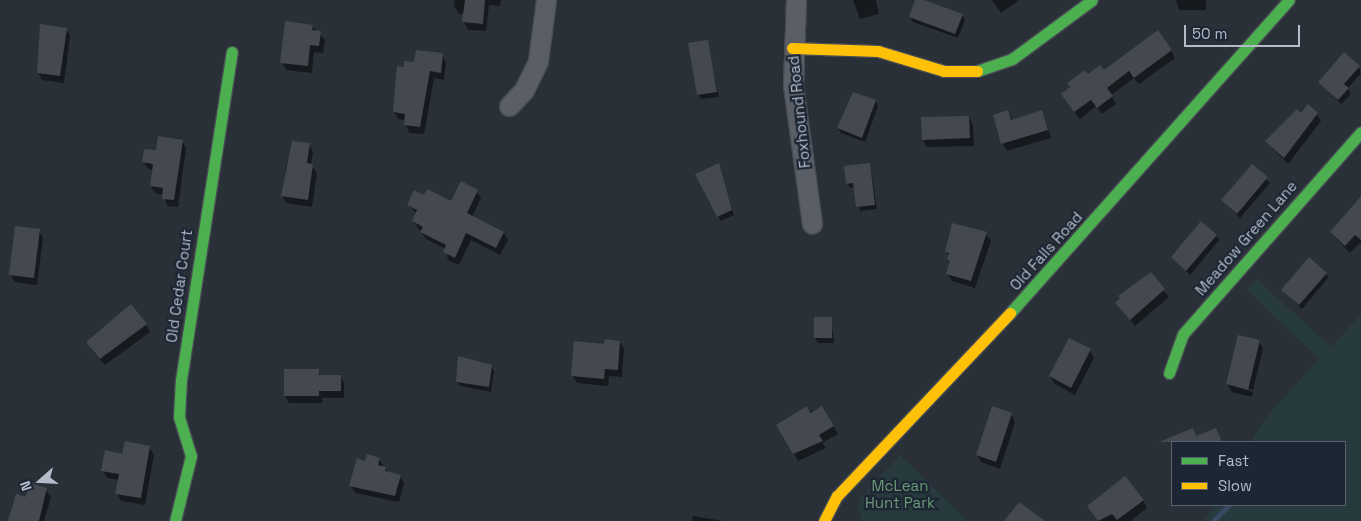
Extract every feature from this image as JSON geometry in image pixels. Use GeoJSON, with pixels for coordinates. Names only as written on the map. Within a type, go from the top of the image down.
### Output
{"type":"FeatureCollection","features":[{"type":"Feature","properties":{"kind":"street"},"geometry":{"type":"LineString","coordinates":[[509,106],[524,90],[538,61],[546,0]]}},
{"type":"Feature","properties":{"kind":"street","name":"Foxhound Road"},"geometry":{"type":"LineString","coordinates":[[796,0],[792,48],[796,109],[812,224]]}},
{"type":"Feature","properties":{"kind":"street"},"geometry":{"type":"LineString","coordinates":[[792,48],[878,51],[944,70],[977,71],[1012,59],[1092,0]]}},
{"type":"Feature","properties":{"kind":"street","name":"Old Falls Road"},"geometry":{"type":"LineString","coordinates":[[824,521],[837,496],[1028,293],[1289,0]]}},
{"type":"Feature","properties":{"kind":"street","name":"Old Cedar Court"},"geometry":{"type":"LineString","coordinates":[[175,521],[191,456],[179,417],[181,380],[206,198],[232,52]]}},
{"type":"Feature","properties":{"kind":"street","name":"Meadow Green Lane"},"geometry":{"type":"LineString","coordinates":[[1169,373],[1183,334],[1361,132]]}},
{"type":"Feature","properties":{"kind":"green space"},"geometry":{"type":"Polygon","coordinates":[[[1257,279],[1331,347],[1361,314],[1361,521],[1204,521],[1213,506],[1346,506],[1346,441],[1252,441],[1264,420],[1319,359],[1247,290],[1257,279]]]}},
{"type":"Feature","properties":{"kind":"green space","name":"McLean Hunt Park"},"geometry":{"type":"Polygon","coordinates":[[[900,455],[967,521],[863,521],[858,508],[860,498],[900,455]]]}},
{"type":"Feature","properties":{"kind":"building"},"geometry":{"type":"Polygon","coordinates":[[[465,0],[485,0],[483,24],[462,22],[465,0]]]}},
{"type":"Feature","properties":{"kind":"building"},"geometry":{"type":"Polygon","coordinates":[[[915,0],[924,0],[963,14],[955,34],[909,17],[915,0]]]}},
{"type":"Feature","properties":{"kind":"building"},"geometry":{"type":"Polygon","coordinates":[[[285,21],[313,25],[312,30],[321,31],[319,46],[310,45],[308,66],[280,63],[285,21]]]}},
{"type":"Feature","properties":{"kind":"building"},"geometry":{"type":"Polygon","coordinates":[[[40,24],[67,28],[60,76],[37,73],[40,24]]]}},
{"type":"Feature","properties":{"kind":"building"},"geometry":{"type":"Polygon","coordinates":[[[1158,30],[1172,50],[1134,78],[1129,71],[1107,88],[1113,96],[1097,108],[1091,100],[1074,112],[1061,94],[1070,87],[1067,83],[1085,70],[1088,74],[1100,65],[1104,70],[1158,30]]]}},
{"type":"Feature","properties":{"kind":"building"},"geometry":{"type":"Polygon","coordinates":[[[708,40],[717,92],[697,95],[688,43],[708,40]]]}},
{"type":"Feature","properties":{"kind":"building"},"geometry":{"type":"Polygon","coordinates":[[[416,50],[443,53],[441,73],[430,71],[420,127],[404,125],[405,114],[393,112],[397,66],[404,67],[404,61],[414,62],[416,50]]]}},
{"type":"Feature","properties":{"kind":"building"},"geometry":{"type":"Polygon","coordinates":[[[1344,52],[1360,66],[1344,84],[1349,88],[1338,100],[1318,82],[1344,52]]]}},
{"type":"Feature","properties":{"kind":"building"},"geometry":{"type":"Polygon","coordinates":[[[853,92],[876,100],[862,138],[837,128],[853,92]]]}},
{"type":"Feature","properties":{"kind":"building"},"geometry":{"type":"Polygon","coordinates":[[[1308,104],[1318,113],[1284,158],[1265,141],[1297,109],[1301,113],[1308,104]]]}},
{"type":"Feature","properties":{"kind":"building"},"geometry":{"type":"Polygon","coordinates":[[[1008,110],[1011,120],[1042,110],[1048,130],[1001,144],[993,115],[1008,110]]]}},
{"type":"Feature","properties":{"kind":"building"},"geometry":{"type":"Polygon","coordinates":[[[969,116],[970,138],[922,140],[921,117],[969,116]]]}},
{"type":"Feature","properties":{"kind":"building"},"geometry":{"type":"Polygon","coordinates":[[[158,136],[183,140],[174,200],[162,199],[163,188],[150,186],[153,164],[142,162],[144,149],[156,150],[158,136]]]}},
{"type":"Feature","properties":{"kind":"building"},"geometry":{"type":"Polygon","coordinates":[[[292,141],[310,143],[307,163],[313,164],[308,200],[281,196],[292,141]]]}},
{"type":"Feature","properties":{"kind":"building"},"geometry":{"type":"Polygon","coordinates":[[[719,163],[732,210],[717,217],[695,174],[719,163]]]}},
{"type":"Feature","properties":{"kind":"building"},"geometry":{"type":"Polygon","coordinates":[[[870,163],[875,205],[856,207],[853,183],[846,184],[844,166],[870,163]]]}},
{"type":"Feature","properties":{"kind":"building"},"geometry":{"type":"Polygon","coordinates":[[[1252,164],[1268,177],[1237,214],[1221,200],[1252,164]]]}},
{"type":"Feature","properties":{"kind":"building"},"geometry":{"type":"Polygon","coordinates":[[[461,181],[478,190],[467,213],[504,232],[496,248],[466,233],[455,258],[443,252],[446,245],[420,232],[423,227],[412,221],[417,210],[407,205],[414,190],[424,195],[427,189],[451,201],[461,181]]]}},
{"type":"Feature","properties":{"kind":"building"},"geometry":{"type":"Polygon","coordinates":[[[1361,196],[1361,240],[1355,235],[1345,246],[1330,232],[1361,196]]]}},
{"type":"Feature","properties":{"kind":"building"},"geometry":{"type":"Polygon","coordinates":[[[1201,221],[1217,235],[1186,271],[1171,257],[1201,221]]]}},
{"type":"Feature","properties":{"kind":"building"},"geometry":{"type":"Polygon","coordinates":[[[952,223],[987,232],[971,281],[946,274],[950,260],[947,259],[949,253],[945,252],[952,223]]]}},
{"type":"Feature","properties":{"kind":"building"},"geometry":{"type":"Polygon","coordinates":[[[15,226],[40,229],[34,278],[9,275],[15,226]]]}},
{"type":"Feature","properties":{"kind":"building"},"geometry":{"type":"Polygon","coordinates":[[[1309,257],[1327,273],[1299,305],[1281,290],[1309,257]]]}},
{"type":"Feature","properties":{"kind":"building"},"geometry":{"type":"Polygon","coordinates":[[[1151,272],[1165,289],[1130,320],[1115,303],[1120,298],[1118,296],[1151,272]]]}},
{"type":"Feature","properties":{"kind":"building"},"geometry":{"type":"Polygon","coordinates":[[[131,304],[147,324],[100,359],[86,342],[131,304]]]}},
{"type":"Feature","properties":{"kind":"building"},"geometry":{"type":"Polygon","coordinates":[[[814,317],[832,317],[832,338],[814,338],[814,317]]]}},
{"type":"Feature","properties":{"kind":"building"},"geometry":{"type":"Polygon","coordinates":[[[1238,335],[1260,340],[1248,390],[1226,384],[1238,335]]]}},
{"type":"Feature","properties":{"kind":"building"},"geometry":{"type":"Polygon","coordinates":[[[1069,338],[1091,349],[1071,388],[1049,376],[1069,338]]]}},
{"type":"Feature","properties":{"kind":"building"},"geometry":{"type":"Polygon","coordinates":[[[605,339],[620,341],[618,370],[605,369],[604,379],[571,376],[574,341],[604,344],[605,339]]]}},
{"type":"Feature","properties":{"kind":"building"},"geometry":{"type":"Polygon","coordinates":[[[458,356],[492,365],[489,387],[456,382],[458,356]]]}},
{"type":"Feature","properties":{"kind":"building"},"geometry":{"type":"Polygon","coordinates":[[[284,369],[319,369],[319,375],[341,375],[341,391],[319,391],[319,396],[284,396],[284,369]]]}},
{"type":"Feature","properties":{"kind":"building"},"geometry":{"type":"Polygon","coordinates":[[[807,406],[810,413],[822,406],[834,426],[819,435],[823,441],[793,454],[776,425],[807,406]]]}},
{"type":"Feature","properties":{"kind":"building"},"geometry":{"type":"Polygon","coordinates":[[[992,406],[1012,413],[996,462],[976,455],[992,406]]]}},
{"type":"Feature","properties":{"kind":"building"},"geometry":{"type":"Polygon","coordinates":[[[1193,428],[1196,436],[1216,428],[1222,441],[1171,441],[1159,442],[1193,428]]]}},
{"type":"Feature","properties":{"kind":"building"},"geometry":{"type":"Polygon","coordinates":[[[125,441],[150,446],[141,498],[115,494],[119,474],[101,471],[105,450],[122,454],[125,441]]]}},
{"type":"Feature","properties":{"kind":"building"},"geometry":{"type":"Polygon","coordinates":[[[367,454],[380,458],[378,465],[386,467],[385,471],[401,475],[395,496],[349,486],[357,458],[365,461],[367,454]]]}},
{"type":"Feature","properties":{"kind":"building"},"geometry":{"type":"Polygon","coordinates":[[[1125,476],[1144,500],[1117,520],[1112,514],[1098,521],[1087,506],[1125,476]]]}},
{"type":"Feature","properties":{"kind":"building"},"geometry":{"type":"Polygon","coordinates":[[[30,483],[47,488],[39,521],[8,521],[16,494],[25,497],[30,483]]]}},
{"type":"Feature","properties":{"kind":"building"},"geometry":{"type":"Polygon","coordinates":[[[1019,502],[1045,521],[1004,521],[1019,502]]]}},
{"type":"Feature","properties":{"kind":"waterway"},"geometry":{"type":"LineString","coordinates":[[1213,521],[1228,506]]}},
{"type":"Feature","properties":{"kind":"traffic: fast"},"geometry":{"type":"LineString","coordinates":[[977,71],[1012,59],[1092,0]]}},
{"type":"Feature","properties":{"kind":"traffic: fast"},"geometry":{"type":"LineString","coordinates":[[1010,313],[1289,0]]}},
{"type":"Feature","properties":{"kind":"traffic: fast"},"geometry":{"type":"LineString","coordinates":[[175,521],[191,456],[179,417],[181,380],[232,52]]}},
{"type":"Feature","properties":{"kind":"traffic: fast"},"geometry":{"type":"LineString","coordinates":[[1169,373],[1183,334],[1361,132]]}},
{"type":"Feature","properties":{"kind":"traffic: slow"},"geometry":{"type":"LineString","coordinates":[[792,48],[878,51],[944,71],[977,71]]}},
{"type":"Feature","properties":{"kind":"traffic: slow"},"geometry":{"type":"LineString","coordinates":[[824,521],[837,496],[1010,313]]}}]}
